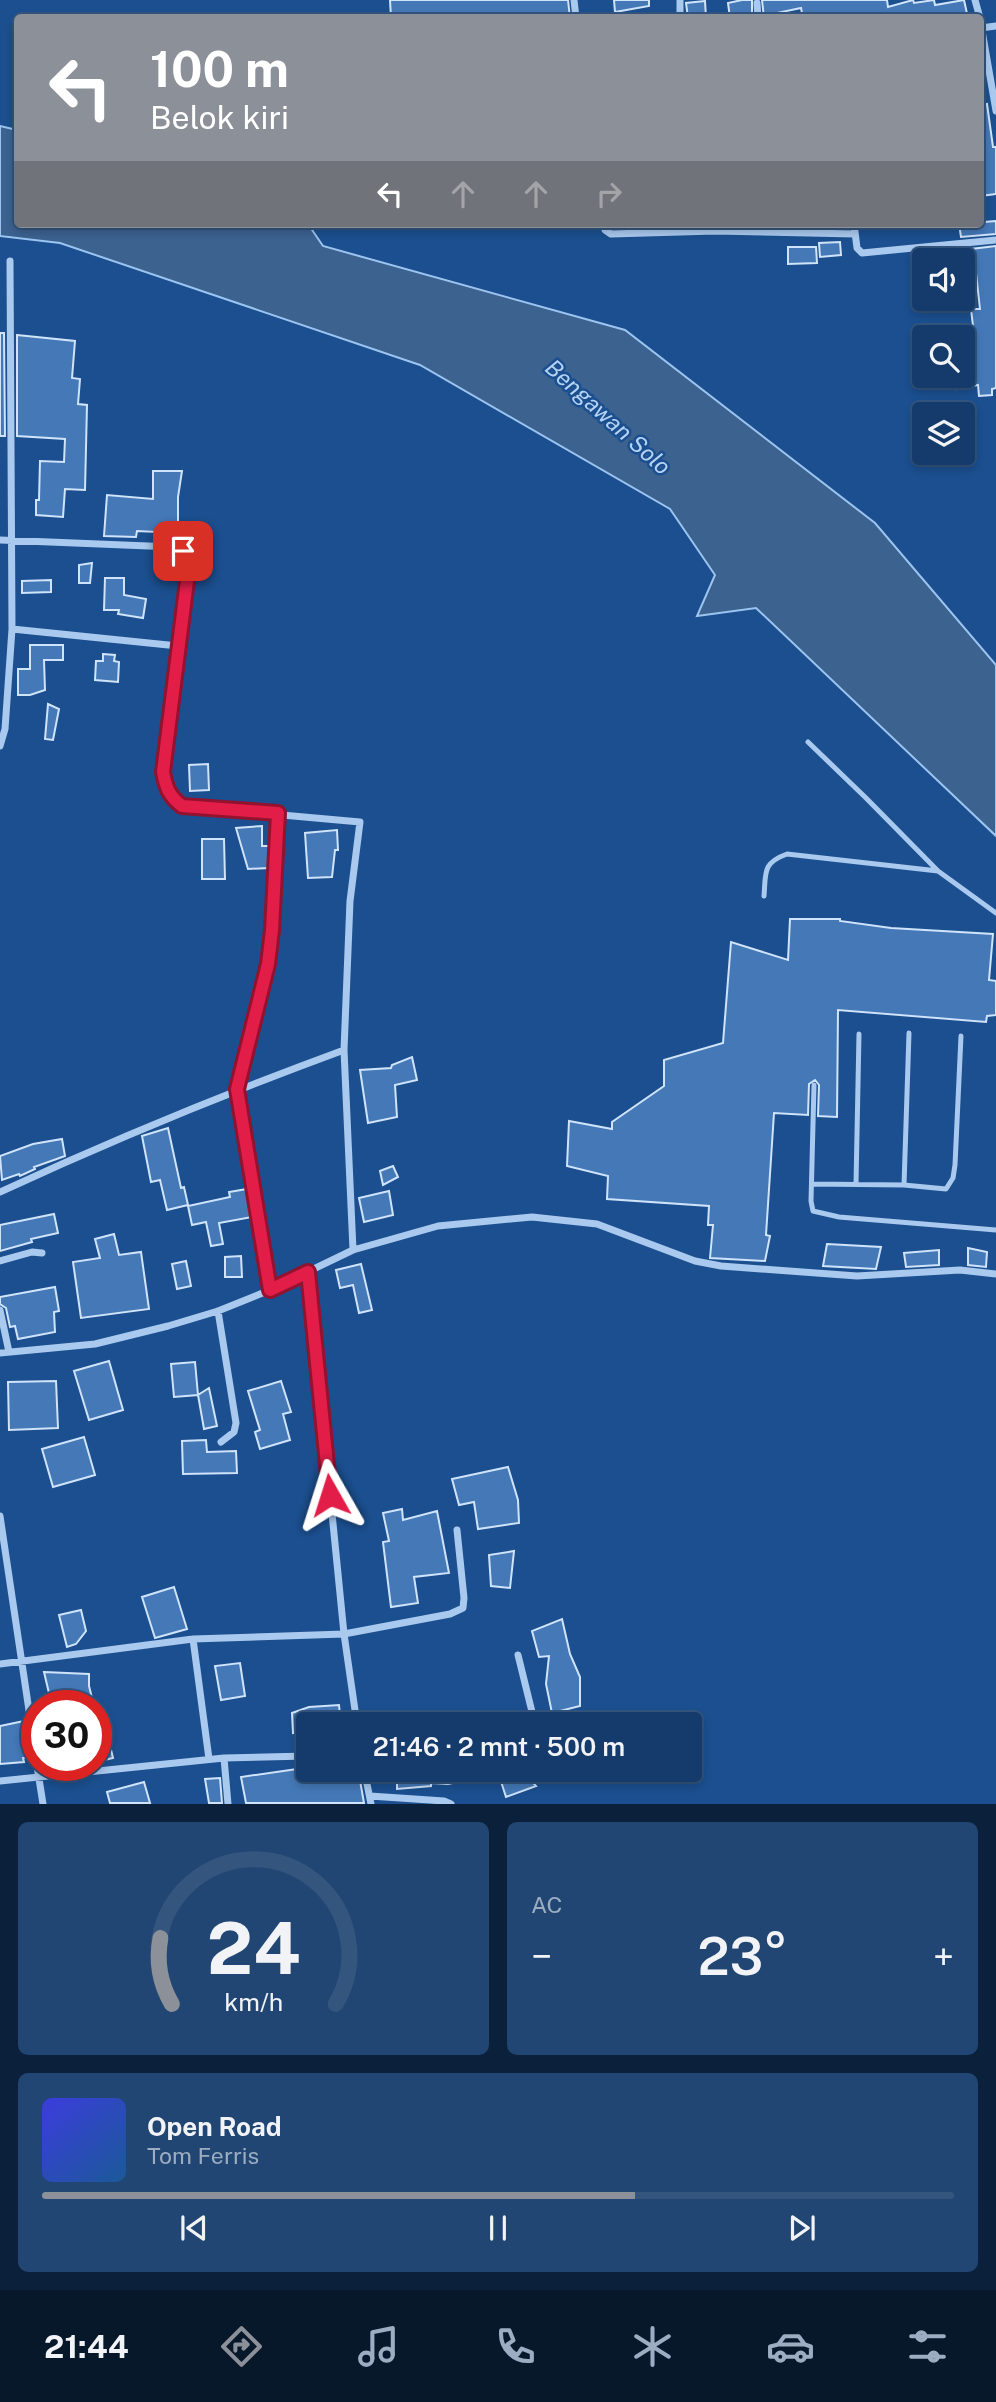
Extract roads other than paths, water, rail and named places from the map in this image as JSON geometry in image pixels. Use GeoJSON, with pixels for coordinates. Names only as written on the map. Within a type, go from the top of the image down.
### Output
{"type":"FeatureCollection","features":[{"type":"Feature","properties":{"kind":"street"},"geometry":{"type":"LineString","coordinates":[[757,3],[758,14]]}},
{"type":"Feature","properties":{"kind":"street"},"geometry":{"type":"LineString","coordinates":[[984,45],[996,111]]}},
{"type":"Feature","properties":{"kind":"street"},"geometry":{"type":"LineString","coordinates":[[604,228],[611,234],[700,228]]}},
{"type":"Feature","properties":{"kind":"street"},"geometry":{"type":"LineString","coordinates":[[733,228],[855,234]]}},
{"type":"Feature","properties":{"kind":"street"},"geometry":{"type":"LineString","coordinates":[[822,228],[822,233]]}},
{"type":"Feature","properties":{"kind":"street"},"geometry":{"type":"LineString","coordinates":[[854,228],[858,250],[862,253],[996,240]]}},
{"type":"Feature","properties":{"kind":"street"},"geometry":{"type":"LineString","coordinates":[[0,746],[5,729],[12,629],[10,261]]}},
{"type":"Feature","properties":{"kind":"street"},"geometry":{"type":"LineString","coordinates":[[0,540],[173,547],[183,551],[187,558],[188,573],[163,772],[166,789],[172,799],[182,806],[360,822],[350,901],[344,1050],[353,1250]]}},
{"type":"Feature","properties":{"kind":"street"},"geometry":{"type":"LineString","coordinates":[[12,629],[178,646]]}},
{"type":"Feature","properties":{"kind":"street"},"geometry":{"type":"LineString","coordinates":[[270,1290],[237,1089],[268,964],[278,813]]}},
{"type":"Feature","properties":{"kind":"street"},"geometry":{"type":"LineString","coordinates":[[0,1192],[104,1144],[237,1089],[344,1050]]}},
{"type":"Feature","properties":{"kind":"street"},"geometry":{"type":"LineString","coordinates":[[0,1353],[95,1344],[218,1311],[270,1290],[353,1250],[438,1226],[532,1217],[597,1224],[695,1261],[721,1266],[857,1276],[960,1269],[996,1274]]}},
{"type":"Feature","properties":{"kind":"street"},"geometry":{"type":"LineString","coordinates":[[0,1261],[32,1252],[42,1253]]}},
{"type":"Feature","properties":{"kind":"street"},"geometry":{"type":"LineString","coordinates":[[308,1272],[344,1634],[355,1712]]}},
{"type":"Feature","properties":{"kind":"street"},"geometry":{"type":"LineString","coordinates":[[0,1310],[9,1352]]}},
{"type":"Feature","properties":{"kind":"street"},"geometry":{"type":"LineString","coordinates":[[218,1311],[236,1423],[234,1432],[221,1442]]}},
{"type":"Feature","properties":{"kind":"street"},"geometry":{"type":"LineString","coordinates":[[0,1516],[10,1597],[26,1690]]}},
{"type":"Feature","properties":{"kind":"street"},"geometry":{"type":"LineString","coordinates":[[0,1664],[193,1639],[344,1634],[450,1614],[463,1608],[464,1591],[457,1530]]}},
{"type":"Feature","properties":{"kind":"street"},"geometry":{"type":"LineString","coordinates":[[193,1639],[209,1759]]}},
{"type":"Feature","properties":{"kind":"street"},"geometry":{"type":"LineString","coordinates":[[518,1655],[532,1712]]}},
{"type":"Feature","properties":{"kind":"street"},"geometry":{"type":"LineString","coordinates":[[112,1769],[209,1759],[296,1756]]}},
{"type":"Feature","properties":{"kind":"street"},"geometry":{"type":"LineString","coordinates":[[224,1758],[228,1804]]}},
{"type":"Feature","properties":{"kind":"street"},"geometry":{"type":"LineString","coordinates":[[0,1782],[21,1779]]}},
{"type":"Feature","properties":{"kind":"street"},"geometry":{"type":"LineString","coordinates":[[40,1781],[43,1804]]}},
{"type":"Feature","properties":{"kind":"street"},"geometry":{"type":"LineString","coordinates":[[367,1782],[370,1800],[444,1801],[451,1804]]}},
{"type":"Feature","properties":{"kind":"lane"},"geometry":{"type":"LineString","coordinates":[[808,742],[938,871],[996,913]]}},
{"type":"Feature","properties":{"kind":"lane"},"geometry":{"type":"LineString","coordinates":[[764,896],[766,868],[772,859],[787,854],[938,871]]}},
{"type":"Feature","properties":{"kind":"lane"},"geometry":{"type":"LineString","coordinates":[[904,1185],[909,1033]]}},
{"type":"Feature","properties":{"kind":"lane"},"geometry":{"type":"LineString","coordinates":[[856,1184],[859,1034]]}},
{"type":"Feature","properties":{"kind":"lane"},"geometry":{"type":"LineString","coordinates":[[812,1184],[904,1185],[946,1189],[953,1178],[961,1036]]}},
{"type":"Feature","properties":{"kind":"lane"},"geometry":{"type":"LineString","coordinates":[[814,1086],[811,1206],[817,1213],[996,1230]]}},
{"type":"Feature","properties":{"kind":"water","name":"Bengawan Solo"},"geometry":{"type":"Polygon","coordinates":[[[0,126],[14,129],[14,228],[311,228],[323,246],[625,330],[875,523],[996,665],[996,836],[756,608],[697,616],[715,575],[670,509],[420,365],[60,243],[0,236],[0,126]]]}}]}
